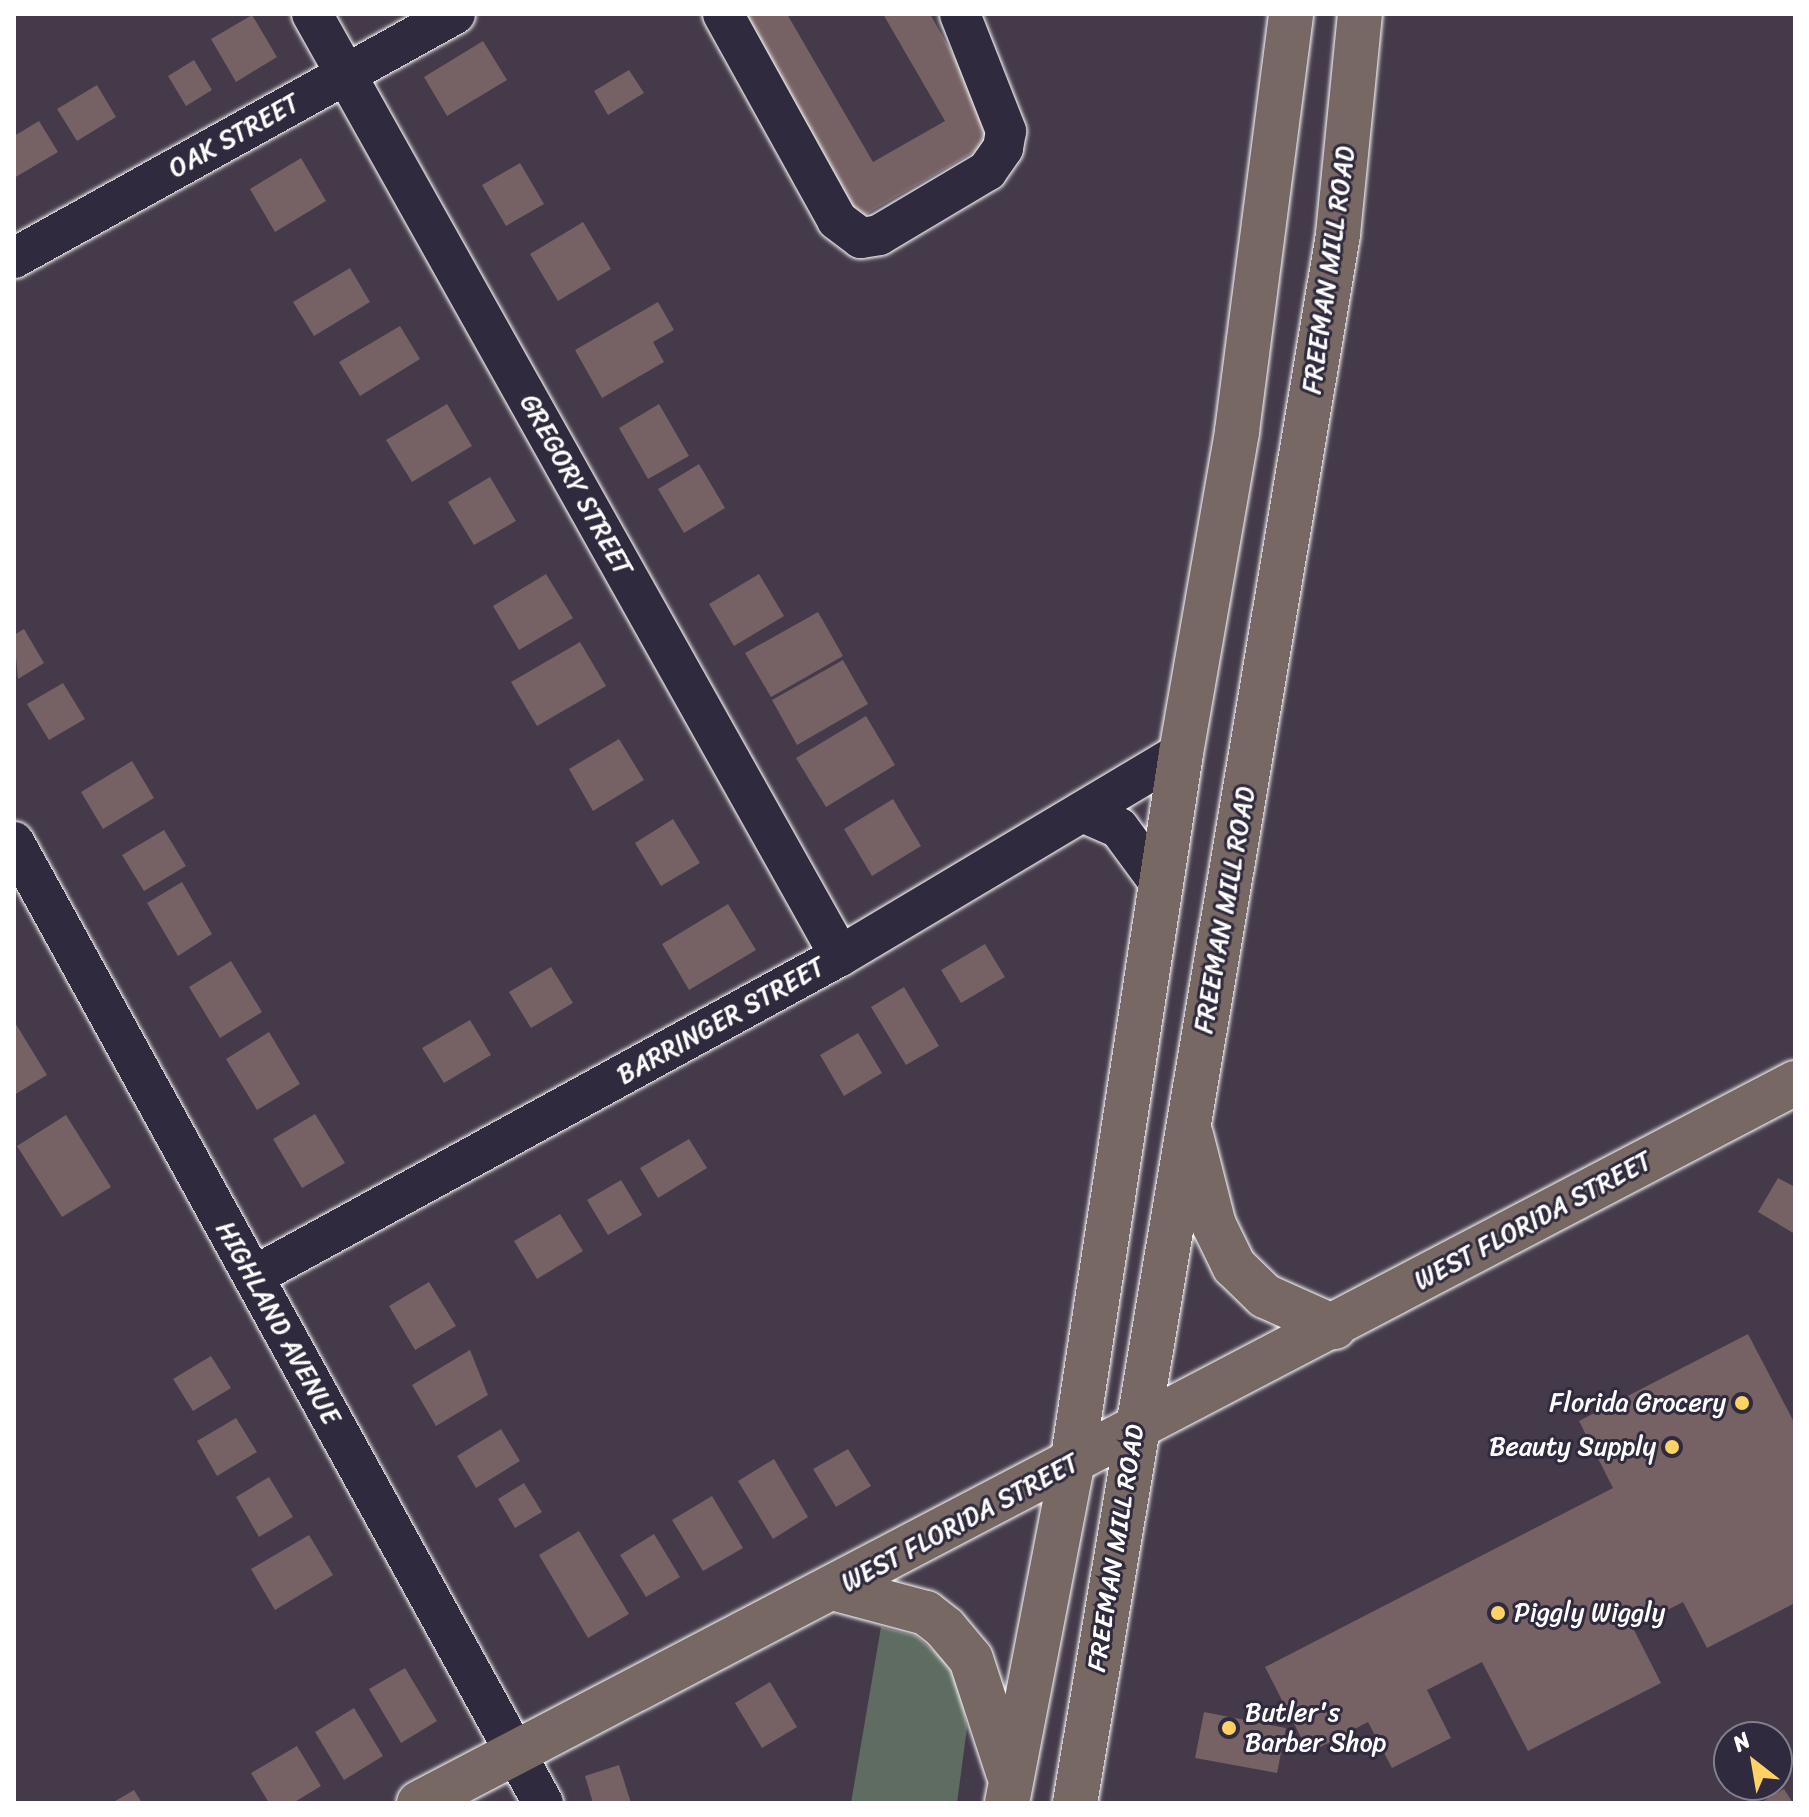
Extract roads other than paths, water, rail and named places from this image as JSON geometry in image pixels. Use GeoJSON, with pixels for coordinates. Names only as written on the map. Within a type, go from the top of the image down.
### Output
{"type":"FeatureCollection","features":[{"type":"Feature","properties":{"kind":"main road"},"geometry":{"type":"LineString","coordinates":[[1009,1793],[1072,1464],[1181,753],[1237,431],[1291,14]]}},
{"type":"Feature","properties":{"kind":"main road","name":"FREEMAN MILL ROAD"},"geometry":{"type":"LineString","coordinates":[[1075,1803],[1338,234],[1360,14]]}},
{"type":"Feature","properties":{"kind":"main road","name":"WEST FLORIDA STREET"},"geometry":{"type":"LineString","coordinates":[[419,1803],[836,1589],[1795,1083]]}},
{"type":"Feature","properties":{"kind":"main road"},"geometry":{"type":"LineString","coordinates":[[1188,1126],[1214,1225],[1234,1266],[1265,1296],[1334,1327]]}},
{"type":"Feature","properties":{"kind":"main road"},"geometry":{"type":"LineString","coordinates":[[836,1589],[926,1613],[945,1628],[971,1659],[1009,1793]]}},
{"type":"Feature","properties":{"kind":"street","name":"GREGORY STREET"},"geometry":{"type":"LineString","coordinates":[[312,14],[840,956]]}},
{"type":"Feature","properties":{"kind":"street","name":"OAK STREET"},"geometry":{"type":"LineString","coordinates":[[14,258],[455,14]]}},
{"type":"Feature","properties":{"kind":"street"},"geometry":{"type":"LineString","coordinates":[[723,14],[837,220],[861,238],[879,235],[987,171],[1003,148],[1006,131],[960,14]]}},
{"type":"Feature","properties":{"kind":"street","name":"BARRINGER STREET"},"geometry":{"type":"LineString","coordinates":[[254,1276],[840,956],[1181,753]]}},
{"type":"Feature","properties":{"kind":"street"},"geometry":{"type":"LineString","coordinates":[[1082,812],[1119,828],[1161,885]]}},
{"type":"Feature","properties":{"kind":"street","name":"HIGHLAND AVENUE"},"geometry":{"type":"LineString","coordinates":[[14,842],[254,1276],[512,1754],[543,1803]]}},
{"type":"Feature","properties":{"kind":"place","name":"Florida Grocery"},"geometry":{"type":"Point","coordinates":[1742,1403]}},
{"type":"Feature","properties":{"kind":"place","name":"Beauty Supply"},"geometry":{"type":"Point","coordinates":[1672,1447]}},
{"type":"Feature","properties":{"kind":"place","name":"Piggly Wiggly"},"geometry":{"type":"Point","coordinates":[1498,1613]}},
{"type":"Feature","properties":{"kind":"place","name":"Butler's Barber Shop"},"geometry":{"type":"Point","coordinates":[1229,1728]}}]}
